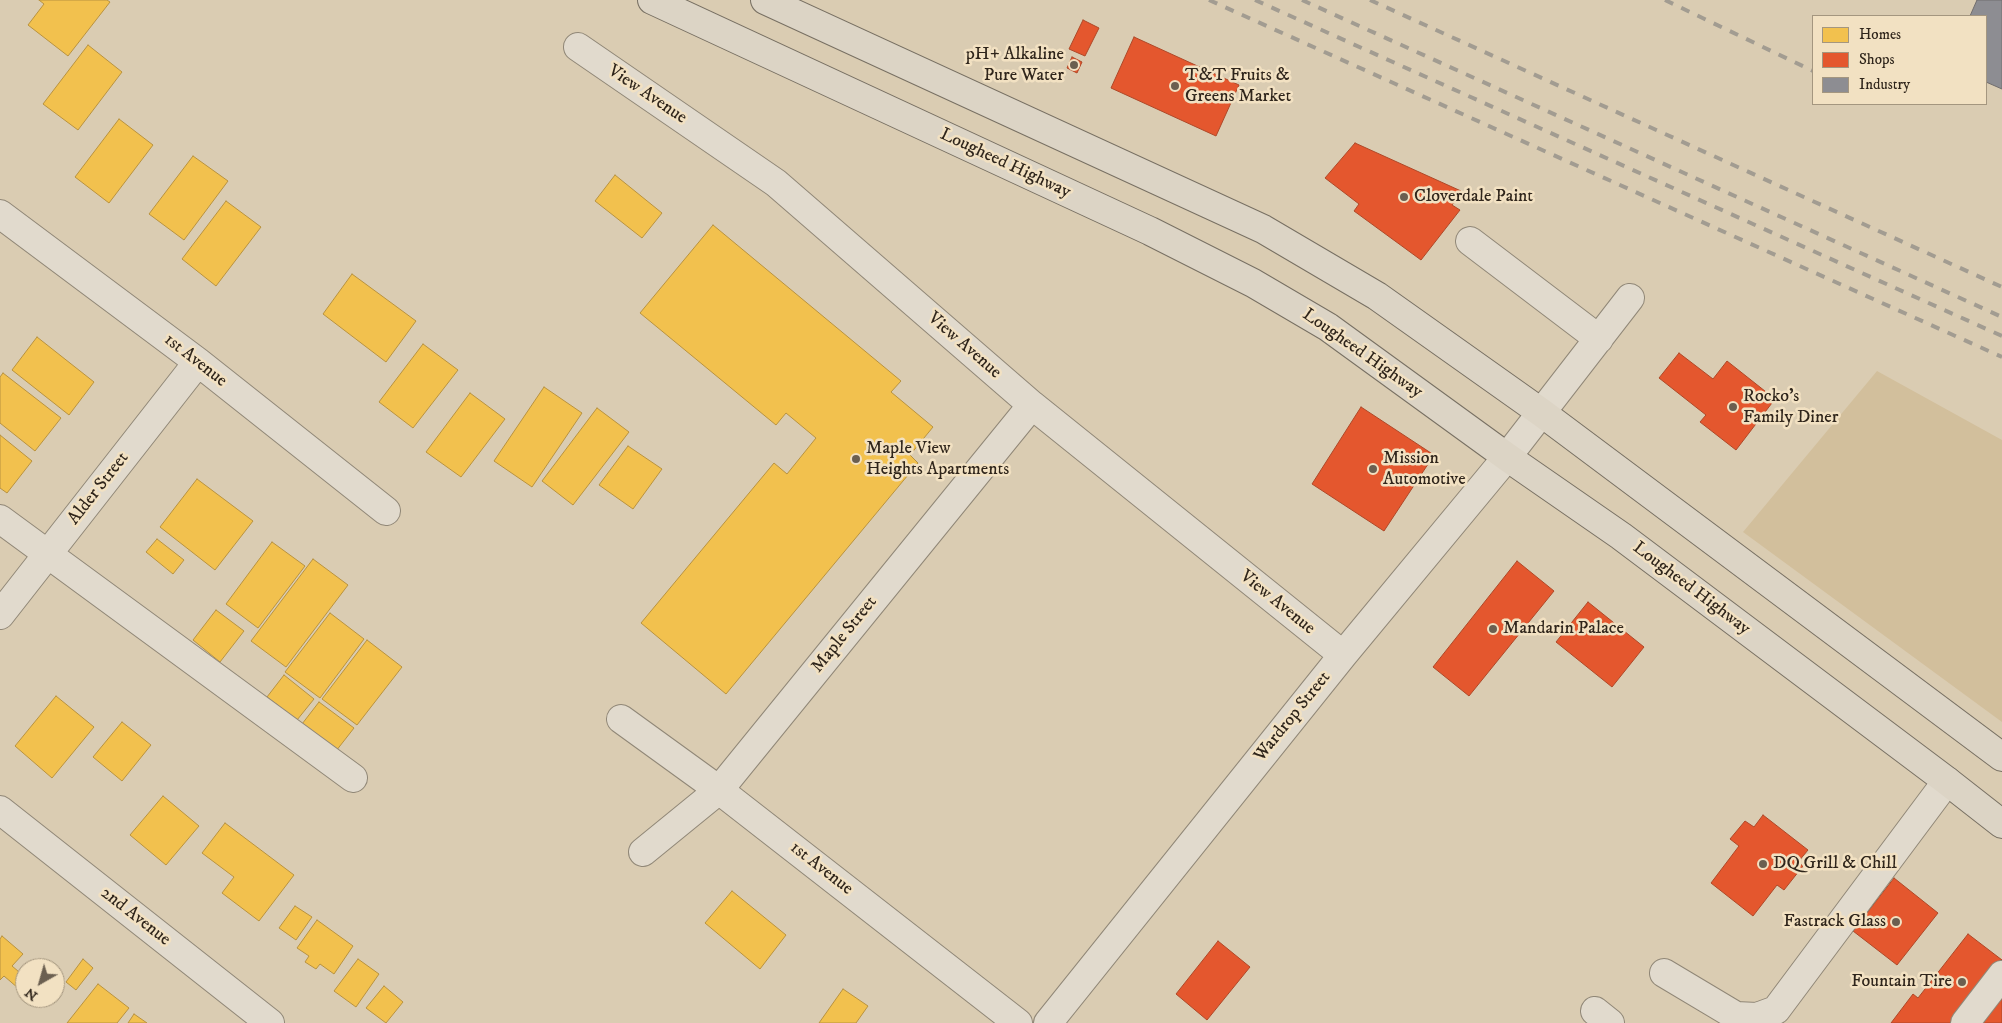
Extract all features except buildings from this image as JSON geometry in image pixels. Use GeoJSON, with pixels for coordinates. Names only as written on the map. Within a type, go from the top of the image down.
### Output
{"type":"FeatureCollection","features":[{"type":"Feature","properties":{"kind":"main road","name":"Lougheed Highway"},"geometry":{"type":"LineString","coordinates":[[652,0],[1150,231],[1253,283],[1328,327],[1507,457],[1622,536],[2002,824]]}},
{"type":"Feature","properties":{"kind":"main road"},"geometry":{"type":"LineString","coordinates":[[765,0],[1263,229],[1377,296],[1542,413],[2002,757]]}},
{"type":"Feature","properties":{"kind":"street","name":"View Avenue"},"geometry":{"type":"LineString","coordinates":[[578,48],[776,183],[1032,405],[1343,655]]}},
{"type":"Feature","properties":{"kind":"street","name":"1st Avenue"},"geometry":{"type":"LineString","coordinates":[[0,214],[198,362],[386,511]]}},
{"type":"Feature","properties":{"kind":"street"},"geometry":{"type":"LineString","coordinates":[[1470,241],[1599,339]]}},
{"type":"Feature","properties":{"kind":"street","name":"Wardrop Street"},"geometry":{"type":"LineString","coordinates":[[1048,1023],[1343,655],[1507,457],[1630,298]]}},
{"type":"Feature","properties":{"kind":"street","name":"Alder Street"},"geometry":{"type":"LineString","coordinates":[[0,615],[198,362]]}},
{"type":"Feature","properties":{"kind":"street","name":"Maple Street"},"geometry":{"type":"LineString","coordinates":[[643,852],[719,790],[1032,405]]}},
{"type":"Feature","properties":{"kind":"street"},"geometry":{"type":"LineString","coordinates":[[0,518],[353,778]]}},
{"type":"Feature","properties":{"kind":"street","name":"1st Avenue"},"geometry":{"type":"LineString","coordinates":[[621,719],[719,790],[1018,1023]]}},
{"type":"Feature","properties":{"kind":"street"},"geometry":{"type":"LineString","coordinates":[[1664,973],[1736,1016],[1757,1017],[1776,1010],[1947,781]]}},
{"type":"Feature","properties":{"kind":"street","name":"2nd Avenue"},"geometry":{"type":"LineString","coordinates":[[0,810],[270,1023]]}},
{"type":"Feature","properties":{"kind":"street"},"geometry":{"type":"LineString","coordinates":[[1965,1023],[2002,975]]}},
{"type":"Feature","properties":{"kind":"shaded area"},"geometry":{"type":"Polygon","coordinates":[[[1877,371],[2002,440],[2002,722],[1743,532],[1877,371]]]}},
{"type":"Feature","properties":{"kind":"railway"},"geometry":{"type":"LineString","coordinates":[[1209,0],[2002,357]]}},
{"type":"Feature","properties":{"kind":"railway"},"geometry":{"type":"LineString","coordinates":[[1255,0],[2002,336]]}},
{"type":"Feature","properties":{"kind":"railway"},"geometry":{"type":"LineString","coordinates":[[1302,0],[2002,317]]}},
{"type":"Feature","properties":{"kind":"railway"},"geometry":{"type":"LineString","coordinates":[[1370,0],[2002,287]]}},
{"type":"Feature","properties":{"kind":"railway"},"geometry":{"type":"LineString","coordinates":[[1665,0],[1812,71]]}},
{"type":"Feature","properties":{"kind":"place","name":"pH+ Alkaline Pure Water"},"geometry":{"type":"Point","coordinates":[1074,65]}},
{"type":"Feature","properties":{"kind":"place","name":"T&T Fruits & Greens Market"},"geometry":{"type":"Point","coordinates":[1175,86]}},
{"type":"Feature","properties":{"kind":"place","name":"Cloverdale Paint"},"geometry":{"type":"Point","coordinates":[1404,197]}},
{"type":"Feature","properties":{"kind":"place","name":"Rocko's Family Diner"},"geometry":{"type":"Point","coordinates":[1733,407]}},
{"type":"Feature","properties":{"kind":"place","name":"Maple View Heights Apartments"},"geometry":{"type":"Point","coordinates":[856,459]}},
{"type":"Feature","properties":{"kind":"place","name":"Mission Automotive"},"geometry":{"type":"Point","coordinates":[1373,469]}},
{"type":"Feature","properties":{"kind":"place","name":"Mandarin Palace"},"geometry":{"type":"Point","coordinates":[1493,629]}},
{"type":"Feature","properties":{"kind":"place","name":"DQ Grill & Chill"},"geometry":{"type":"Point","coordinates":[1763,864]}},
{"type":"Feature","properties":{"kind":"place","name":"Fastrack Glass"},"geometry":{"type":"Point","coordinates":[1896,922]}},
{"type":"Feature","properties":{"kind":"place","name":"Fountain Tire"},"geometry":{"type":"Point","coordinates":[1962,982]}}]}
